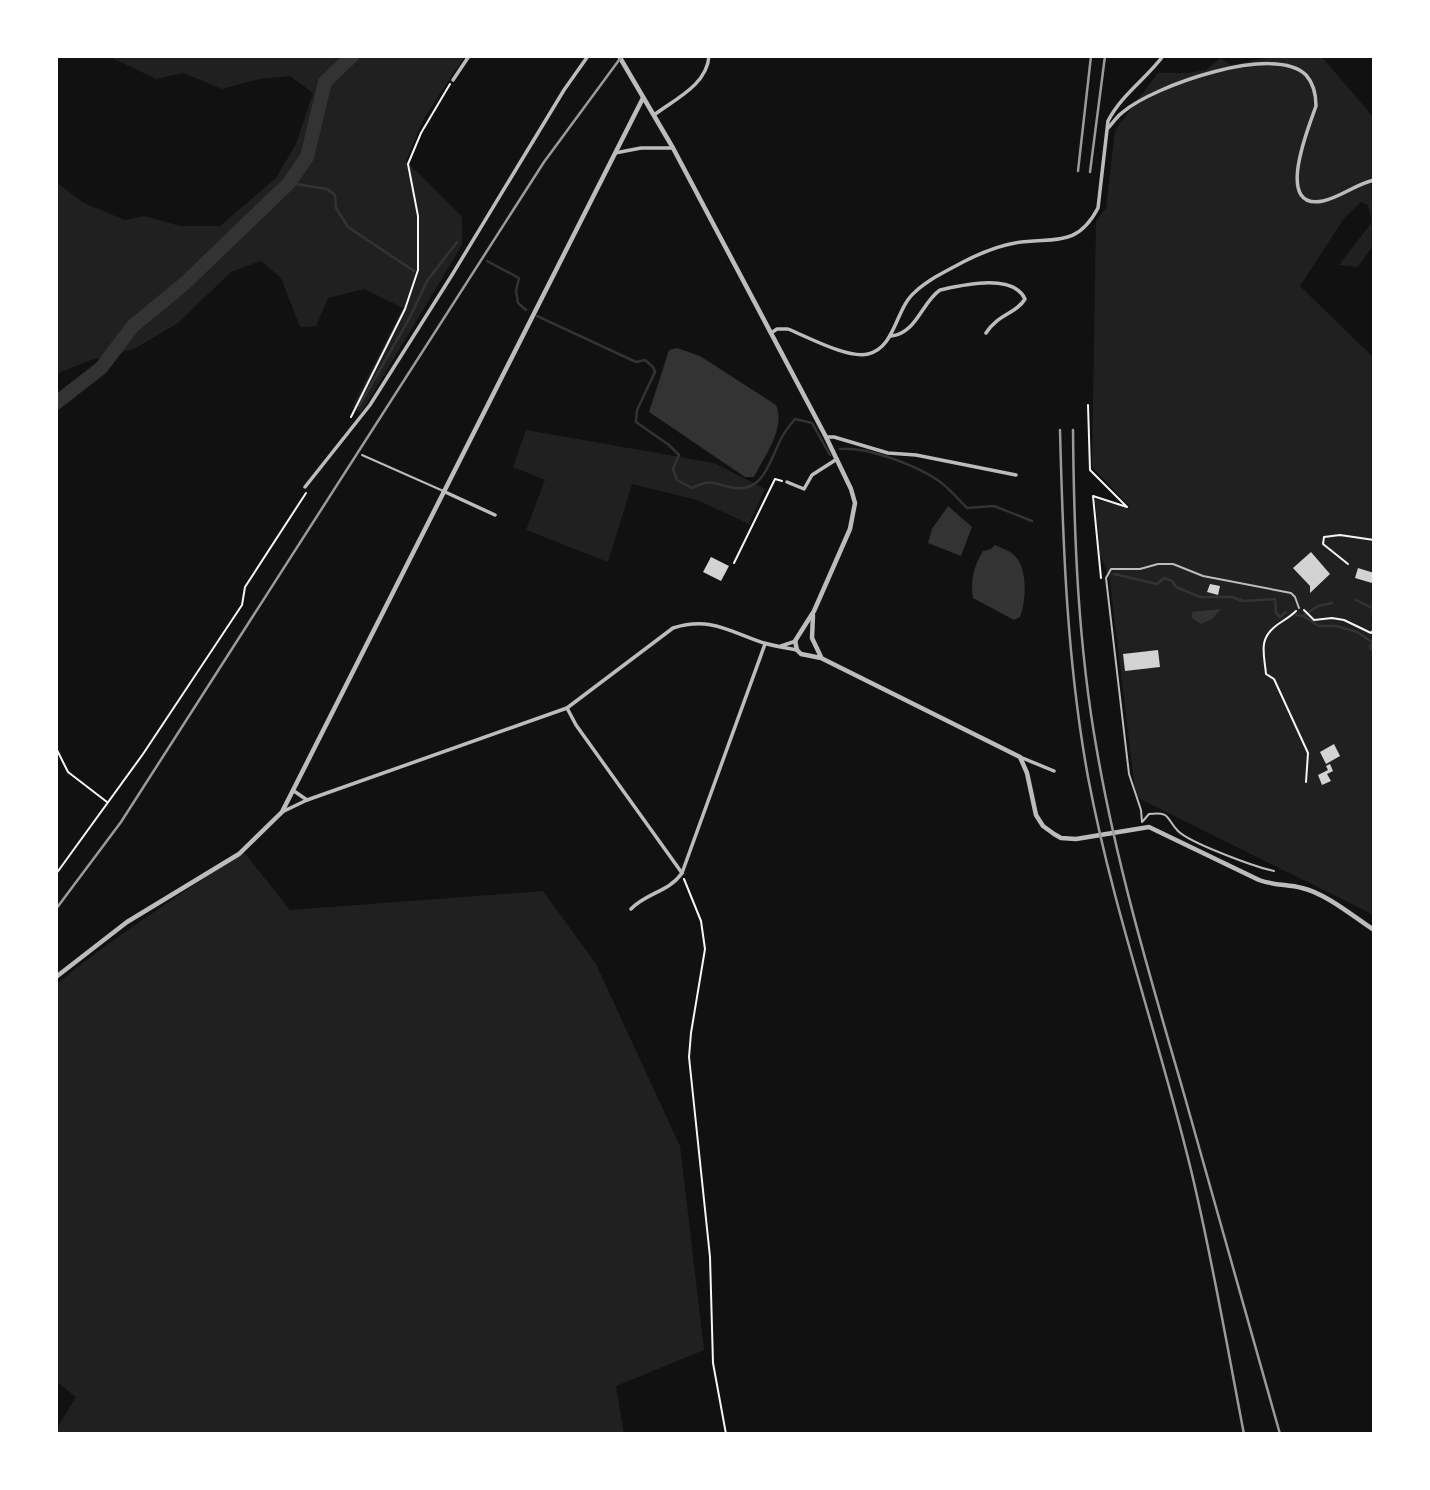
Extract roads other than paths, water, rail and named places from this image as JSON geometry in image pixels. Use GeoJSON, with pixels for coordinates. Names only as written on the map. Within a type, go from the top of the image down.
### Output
{"type":"FeatureCollection","features":[{"type":"Feature","properties":{"kind":"street"},"geometry":{"type":"LineString","coordinates":[[453,80],[469,56]]}},
{"type":"Feature","properties":{"kind":"street"},"geometry":{"type":"LineString","coordinates":[[305,486],[370,405],[564,90],[588,56]]}},
{"type":"Feature","properties":{"kind":"street"},"geometry":{"type":"LineString","coordinates":[[619,56],[673,148],[827,438],[855,503],[854,516],[814,611],[796,641],[781,646]]}},
{"type":"Feature","properties":{"kind":"street"},"geometry":{"type":"LineString","coordinates":[[654,115],[697,83],[706,73],[709,56]]}},
{"type":"Feature","properties":{"kind":"street"},"geometry":{"type":"LineString","coordinates":[[771,333],[777,329],[788,329],[858,355],[875,352],[891,336],[900,312],[914,292],[952,268],[997,247],[1017,242],[1064,239],[1086,224],[1095,213],[1100,200],[1108,121],[1118,104],[1151,72],[1163,56]]}},
{"type":"Feature","properties":{"kind":"street"},"geometry":{"type":"LineString","coordinates":[[1107,130],[1123,111],[1184,81],[1227,68],[1284,65],[1306,75],[1316,96],[1297,170],[1297,184],[1301,193],[1310,200],[1323,201],[1374,180]]}},
{"type":"Feature","properties":{"kind":"street"},"geometry":{"type":"LineString","coordinates":[[56,977],[127,922],[239,854],[282,812],[643,97]]}},
{"type":"Feature","properties":{"kind":"street"},"geometry":{"type":"LineString","coordinates":[[613,153],[641,148],[673,148]]}},
{"type":"Feature","properties":{"kind":"street"},"geometry":{"type":"LineString","coordinates":[[891,336],[897,336],[913,323],[940,290],[972,284],[1012,285],[1022,292],[1025,299],[1014,311],[1000,317],[986,333]]}},
{"type":"Feature","properties":{"kind":"street"},"geometry":{"type":"LineString","coordinates":[[827,438],[834,436],[892,454],[916,455],[1016,475]]}},
{"type":"Feature","properties":{"kind":"street"},"geometry":{"type":"LineString","coordinates":[[787,482],[804,489],[812,475],[837,459]]}},
{"type":"Feature","properties":{"kind":"street"},"geometry":{"type":"LineString","coordinates":[[443,491],[495,515]]}},
{"type":"Feature","properties":{"kind":"street"},"geometry":{"type":"LineString","coordinates":[[814,611],[812,638],[821,657]]}},
{"type":"Feature","properties":{"kind":"street"},"geometry":{"type":"LineString","coordinates":[[282,812],[307,800],[567,708],[673,628],[688,624],[709,623],[765,644],[821,657],[1020,758],[1054,771]]}},
{"type":"Feature","properties":{"kind":"street"},"geometry":{"type":"LineString","coordinates":[[800,636],[812,638]]}},
{"type":"Feature","properties":{"kind":"street"},"geometry":{"type":"LineString","coordinates":[[796,641],[797,650]]}},
{"type":"Feature","properties":{"kind":"street"},"geometry":{"type":"LineString","coordinates":[[631,909],[639,900],[670,886],[682,873],[765,644]]}},
{"type":"Feature","properties":{"kind":"street"},"geometry":{"type":"LineString","coordinates":[[808,654],[814,646]]}},
{"type":"Feature","properties":{"kind":"street"},"geometry":{"type":"LineString","coordinates":[[567,708],[576,725],[682,873]]}},
{"type":"Feature","properties":{"kind":"street"},"geometry":{"type":"LineString","coordinates":[[1020,758],[1027,773],[1036,815],[1043,826],[1060,838],[1085,838],[1149,827],[1273,886],[1303,888],[1321,896],[1374,930]]}},
{"type":"Feature","properties":{"kind":"street"},"geometry":{"type":"LineString","coordinates":[[294,791],[307,800]]}},
{"type":"Feature","properties":{"kind":"lane"},"geometry":{"type":"LineString","coordinates":[[362,456],[443,491]]}},
{"type":"Feature","properties":{"kind":"lane"},"geometry":{"type":"LineString","coordinates":[[1273,871],[1233,858],[1179,832],[1166,815],[1159,812],[1149,814],[1142,822],[1141,810],[1129,774],[1106,578],[1111,569],[1140,569],[1158,564],[1173,564],[1203,576],[1291,593],[1296,597],[1299,608]]}},
{"type":"Feature","properties":{"kind":"waterway"},"geometry":{"type":"LineString","coordinates":[[56,403],[101,368],[133,326],[184,284],[289,183],[307,157],[325,82],[352,56]]}},
{"type":"Feature","properties":{"kind":"waterway"},"geometry":{"type":"LineString","coordinates":[[289,183],[327,189],[335,195],[336,208],[348,227],[414,271]]}},
{"type":"Feature","properties":{"kind":"waterway"},"geometry":{"type":"LineString","coordinates":[[359,406],[409,319],[427,281],[457,242]]}},
{"type":"Feature","properties":{"kind":"waterway"},"geometry":{"type":"LineString","coordinates":[[487,261],[519,278],[516,291],[518,303],[526,310]]}},
{"type":"Feature","properties":{"kind":"waterway"},"geometry":{"type":"LineString","coordinates":[[537,316],[636,362],[645,360],[653,367],[655,372],[637,410],[636,422],[679,455],[673,469],[677,480],[692,488],[709,482],[734,488],[753,485],[765,472],[783,435],[795,419],[812,423],[830,455]]}},
{"type":"Feature","properties":{"kind":"waterway"},"geometry":{"type":"LineString","coordinates":[[840,449],[878,454],[918,469],[943,484],[967,508],[994,506],[1032,521]]}},
{"type":"Feature","properties":{"kind":"waterway"},"geometry":{"type":"LineString","coordinates":[[1114,574],[1157,584],[1164,578],[1172,581],[1176,587],[1200,597],[1232,597],[1243,601],[1275,599],[1276,613],[1280,617],[1286,612]]}},
{"type":"Feature","properties":{"kind":"waterway"},"geometry":{"type":"LineString","coordinates":[[1356,600],[1374,609]]}},
{"type":"Feature","properties":{"kind":"waterway"},"geometry":{"type":"LineString","coordinates":[[1296,615],[1303,616],[1318,606],[1332,603]]}},
{"type":"Feature","properties":{"kind":"waterway"},"geometry":{"type":"LineString","coordinates":[[1303,616],[1319,626],[1336,626],[1357,632],[1372,642],[1370,648],[1374,651]]}},
{"type":"Feature","properties":{"kind":"railway"},"geometry":{"type":"LineString","coordinates":[[56,909],[121,822],[544,162],[622,56]]}},
{"type":"Feature","properties":{"kind":"railway"},"geometry":{"type":"LineString","coordinates":[[1078,171],[1091,56]]}},
{"type":"Feature","properties":{"kind":"railway"},"geometry":{"type":"LineString","coordinates":[[1090,172],[1105,56]]}},
{"type":"Feature","properties":{"kind":"railway"},"geometry":{"type":"LineString","coordinates":[[1060,430],[1071,648],[1088,777],[1110,876],[1191,1170],[1244,1434]]}},
{"type":"Feature","properties":{"kind":"railway"},"geometry":{"type":"LineString","coordinates":[[1073,430],[1081,631],[1105,794],[1147,966],[1280,1434]]}}]}
